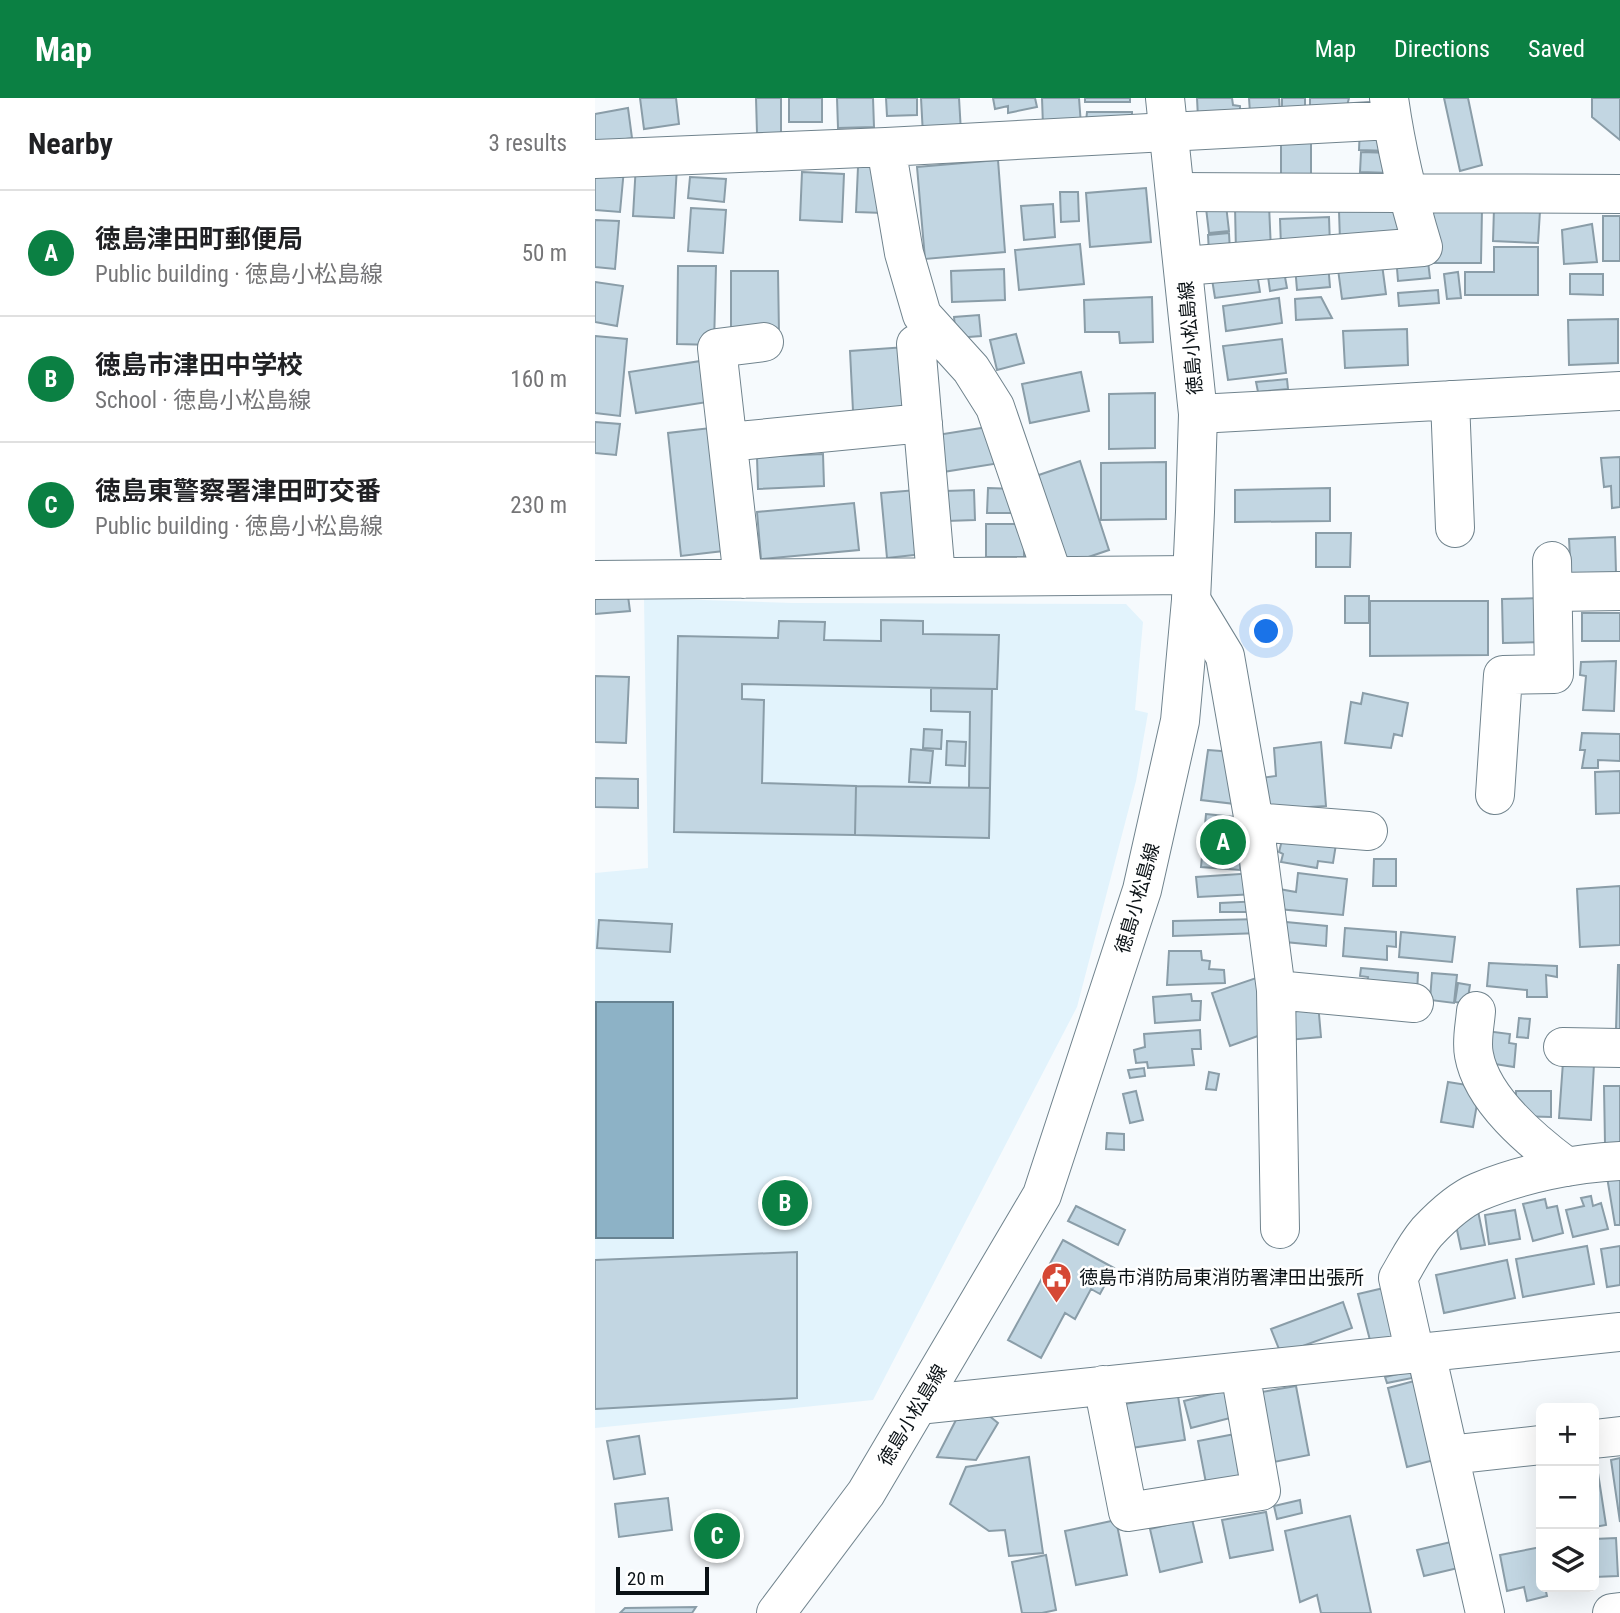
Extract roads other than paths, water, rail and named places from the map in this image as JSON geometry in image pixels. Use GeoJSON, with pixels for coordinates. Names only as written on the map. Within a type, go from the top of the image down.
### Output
{"type":"FeatureCollection","features":[{"type":"Feature","properties":{"kind":"street"},"geometry":{"type":"LineString","coordinates":[[595,159],[885,147],[1167,115],[1391,109],[1407,193],[1423,247],[1184,266]]}},
{"type":"Feature","properties":{"kind":"street","name":"徳島小松島線"},"geometry":{"type":"LineString","coordinates":[[776,1613],[866,1493],[1042,1195],[1142,890],[1179,721],[1191,587],[1198,414],[1167,115]]}},
{"type":"Feature","properties":{"kind":"street"},"geometry":{"type":"LineString","coordinates":[[885,147],[904,253],[922,315],[971,369],[995,407],[1053,576]]}},
{"type":"Feature","properties":{"kind":"street"},"geometry":{"type":"LineString","coordinates":[[1176,192],[1620,194]]}},
{"type":"Feature","properties":{"kind":"street"},"geometry":{"type":"LineString","coordinates":[[743,579],[717,348],[764,342]]}},
{"type":"Feature","properties":{"kind":"street"},"geometry":{"type":"LineString","coordinates":[[916,344],[936,577]]}},
{"type":"Feature","properties":{"kind":"street"},"geometry":{"type":"LineString","coordinates":[[1198,414],[1620,391]]}},
{"type":"Feature","properties":{"kind":"street"},"geometry":{"type":"LineString","coordinates":[[1450,400],[1455,528]]}},
{"type":"Feature","properties":{"kind":"street"},"geometry":{"type":"LineString","coordinates":[[728,442],[923,423]]}},
{"type":"Feature","properties":{"kind":"street"},"geometry":{"type":"LineString","coordinates":[[595,580],[1053,576],[1191,587],[1225,656],[1254,822],[1276,990],[1280,1229]]}},
{"type":"Feature","properties":{"kind":"street"},"geometry":{"type":"LineString","coordinates":[[1495,795],[1503,676],[1554,674],[1553,577],[1620,591]]}},
{"type":"Feature","properties":{"kind":"street"},"geometry":{"type":"LineString","coordinates":[[1254,822],[1368,831]]}},
{"type":"Feature","properties":{"kind":"street"},"geometry":{"type":"LineString","coordinates":[[1276,990],[1414,1003]]}},
{"type":"Feature","properties":{"kind":"street"},"geometry":{"type":"LineString","coordinates":[[1476,1012],[1474,1056],[1491,1093],[1515,1124],[1567,1167]]}},
{"type":"Feature","properties":{"kind":"street"},"geometry":{"type":"LineString","coordinates":[[1563,1047],[1620,1048]]}},
{"type":"Feature","properties":{"kind":"street"},"geometry":{"type":"LineString","coordinates":[[1485,1613],[1449,1455],[1398,1278],[1426,1233],[1453,1208],[1476,1193],[1567,1167],[1620,1161]]}},
{"type":"Feature","properties":{"kind":"street"},"geometry":{"type":"LineString","coordinates":[[918,1405],[1620,1332]]}},
{"type":"Feature","properties":{"kind":"street"},"geometry":{"type":"LineString","coordinates":[[1103,1385],[1128,1512],[1261,1491],[1240,1371]]}},
{"type":"Feature","properties":{"kind":"street"},"geometry":{"type":"LineString","coordinates":[[1599,1438],[1620,1436]]}},
{"type":"Feature","properties":{"kind":"street"},"geometry":{"type":"LineString","coordinates":[[1449,1455],[1536,1446]]}},
{"type":"Feature","properties":{"kind":"street"},"geometry":{"type":"LineString","coordinates":[[1612,1613],[1620,1612]]}},
{"type":"Feature","properties":{"kind":"water"},"geometry":{"type":"Polygon","coordinates":[[[596,1002],[673,1002],[673,1238],[596,1238],[596,1002]]]}},
{"type":"Feature","properties":{"kind":"place","name":"徳島津田町郵便局"},"geometry":{"type":"Point","coordinates":[1223,842]}},
{"type":"Feature","properties":{"kind":"place","name":"徳島市津田中学校"},"geometry":{"type":"Point","coordinates":[785,1203]}},
{"type":"Feature","properties":{"kind":"place","name":"徳島市消防局東消防署津田出張所"},"geometry":{"type":"Point","coordinates":[1056,1304]}},
{"type":"Feature","properties":{"kind":"place","name":"徳島東警察署津田町交番"},"geometry":{"type":"Point","coordinates":[717,1536]}}]}
